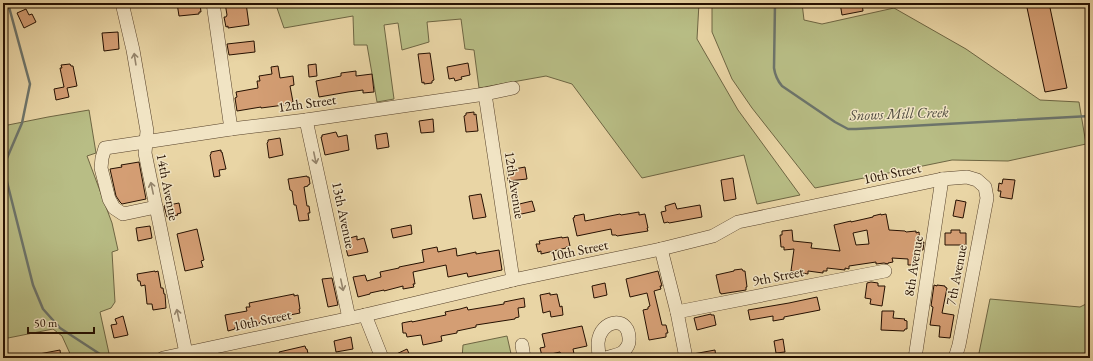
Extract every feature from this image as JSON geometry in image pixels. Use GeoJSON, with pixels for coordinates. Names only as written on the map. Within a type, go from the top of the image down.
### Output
{"type":"FeatureCollection","features":[{"type":"Feature","properties":{"kind":"street","name":"14th Avenue"},"geometry":{"type":"LineString","coordinates":[[122,3],[136,65],[146,132],[145,153],[186,353]]}},
{"type":"Feature","properties":{"kind":"street"},"geometry":{"type":"LineString","coordinates":[[213,3],[231,129]]}},
{"type":"Feature","properties":{"kind":"street","name":"12th Street"},"geometry":{"type":"LineString","coordinates":[[156,207],[123,214],[114,208],[109,199],[101,168],[105,148],[145,141],[306,120],[485,94],[513,88]]}},
{"type":"Feature","properties":{"kind":"street","name":"12th Avenue"},"geometry":{"type":"LineString","coordinates":[[485,94],[513,280]]}},
{"type":"Feature","properties":{"kind":"street","name":"13th Avenue"},"geometry":{"type":"LineString","coordinates":[[306,120],[349,318]]}},
{"type":"Feature","properties":{"kind":"street","name":"10th Street"},"geometry":{"type":"LineString","coordinates":[[163,358],[365,315],[513,280],[661,249],[713,236],[738,222],[942,179],[967,176],[977,180],[985,187],[987,198]]}},
{"type":"Feature","properties":{"kind":"street","name":"8th Avenue"},"geometry":{"type":"LineString","coordinates":[[915,358],[942,179]]}},
{"type":"Feature","properties":{"kind":"street","name":"7th Avenue"},"geometry":{"type":"LineString","coordinates":[[955,358],[959,345],[987,198]]}},
{"type":"Feature","properties":{"kind":"street"},"geometry":{"type":"LineString","coordinates":[[661,249],[677,312],[686,358]]}},
{"type":"Feature","properties":{"kind":"street","name":"9th Street"},"geometry":{"type":"LineString","coordinates":[[677,312],[885,271]]}},
{"type":"Feature","properties":{"kind":"street"},"geometry":{"type":"LineString","coordinates":[[365,315],[382,358]]}},
{"type":"Feature","properties":{"kind":"street"},"geometry":{"type":"LineString","coordinates":[[599,358],[598,343],[603,328],[616,322],[626,327],[629,344],[623,352],[606,358]]}},
{"type":"Feature","properties":{"kind":"street"},"geometry":{"type":"LineString","coordinates":[[522,345],[524,358]]}},
{"type":"Feature","properties":{"kind":"green space"},"geometry":{"type":"Polygon","coordinates":[[[287,3],[699,3],[697,39],[738,110],[800,195],[757,204],[744,155],[642,178],[572,84],[546,76],[479,88],[474,50],[465,49],[461,19],[427,22],[429,42],[402,50],[398,23],[384,25],[394,99],[377,102],[367,45],[354,45],[353,16],[284,28],[277,8],[287,3]]]}},
{"type":"Feature","properties":{"kind":"green space"},"geometry":{"type":"Polygon","coordinates":[[[712,3],[802,3],[804,20],[822,24],[894,8],[966,49],[1040,100],[1079,102],[1086,144],[1008,161],[952,160],[815,188],[752,108],[732,79],[712,32],[712,3]]]}},
{"type":"Feature","properties":{"kind":"green space"},"geometry":{"type":"Polygon","coordinates":[[[89,110],[96,153],[87,156],[112,223],[118,250],[112,252],[115,302],[111,308],[100,312],[110,358],[72,358],[62,336],[53,329],[3,339],[3,185],[6,185],[7,178],[3,165],[3,126],[89,110]]]}},
{"type":"Feature","properties":{"kind":"green space"},"geometry":{"type":"Polygon","coordinates":[[[990,299],[1080,307],[1090,302],[1090,358],[1058,358],[1058,354],[1043,358],[978,358],[990,299]]]}},
{"type":"Feature","properties":{"kind":"green space"},"geometry":{"type":"Polygon","coordinates":[[[507,336],[512,358],[462,358],[463,345],[507,336]]]}},
{"type":"Feature","properties":{"kind":"building"},"geometry":{"type":"Polygon","coordinates":[[[177,3],[200,4],[201,12],[199,12],[199,14],[179,16],[177,3]]]}},
{"type":"Feature","properties":{"kind":"building"},"geometry":{"type":"Polygon","coordinates":[[[225,3],[246,3],[249,25],[226,27],[224,17],[227,15],[225,3]]]}},
{"type":"Feature","properties":{"kind":"building"},"geometry":{"type":"Polygon","coordinates":[[[840,3],[862,3],[863,11],[842,15],[840,3]]]}},
{"type":"Feature","properties":{"kind":"building"},"geometry":{"type":"Polygon","coordinates":[[[1026,3],[1049,3],[1067,88],[1045,92],[1026,3]]]}},
{"type":"Feature","properties":{"kind":"building"},"geometry":{"type":"Polygon","coordinates":[[[26,9],[29,15],[32,14],[36,22],[24,28],[17,13],[26,9]]]}},
{"type":"Feature","properties":{"kind":"building"},"geometry":{"type":"Polygon","coordinates":[[[118,32],[119,49],[104,51],[102,33],[118,32]]]}},
{"type":"Feature","properties":{"kind":"building"},"geometry":{"type":"Polygon","coordinates":[[[254,41],[255,52],[229,55],[227,44],[254,41]]]}},
{"type":"Feature","properties":{"kind":"building"},"geometry":{"type":"Polygon","coordinates":[[[430,53],[434,80],[432,83],[424,84],[424,82],[422,83],[418,54],[430,53]]]}},
{"type":"Feature","properties":{"kind":"building"},"geometry":{"type":"Polygon","coordinates":[[[468,63],[470,75],[461,77],[462,79],[455,81],[454,78],[449,79],[447,67],[468,63]]]}},
{"type":"Feature","properties":{"kind":"building"},"geometry":{"type":"Polygon","coordinates":[[[70,64],[73,66],[77,86],[67,88],[69,97],[56,100],[54,89],[64,87],[60,68],[62,68],[61,65],[70,64]]]}},
{"type":"Feature","properties":{"kind":"building"},"geometry":{"type":"Polygon","coordinates":[[[316,64],[317,76],[309,77],[308,65],[316,64]]]}},
{"type":"Feature","properties":{"kind":"building"},"geometry":{"type":"Polygon","coordinates":[[[278,66],[280,78],[293,76],[294,85],[290,86],[293,102],[292,104],[237,111],[235,98],[237,97],[236,92],[258,88],[257,81],[260,81],[259,76],[272,74],[271,67],[278,66]]]}},
{"type":"Feature","properties":{"kind":"building"},"geometry":{"type":"Polygon","coordinates":[[[356,71],[356,76],[372,74],[374,92],[363,93],[363,90],[319,97],[316,81],[341,76],[341,73],[356,71]]]}},
{"type":"Feature","properties":{"kind":"building"},"geometry":{"type":"Polygon","coordinates":[[[474,112],[474,115],[476,114],[478,131],[466,132],[464,116],[466,113],[474,112]]]}},
{"type":"Feature","properties":{"kind":"building"},"geometry":{"type":"Polygon","coordinates":[[[433,119],[434,132],[421,133],[419,121],[433,119]]]}},
{"type":"Feature","properties":{"kind":"building"},"geometry":{"type":"Polygon","coordinates":[[[336,132],[338,137],[347,135],[349,150],[325,155],[321,137],[322,135],[336,132]]]}},
{"type":"Feature","properties":{"kind":"building"},"geometry":{"type":"Polygon","coordinates":[[[387,133],[389,147],[377,149],[375,135],[387,133]]]}},
{"type":"Feature","properties":{"kind":"building"},"geometry":{"type":"Polygon","coordinates":[[[280,138],[283,155],[269,158],[268,140],[280,138]]]}},
{"type":"Feature","properties":{"kind":"building"},"geometry":{"type":"Polygon","coordinates":[[[221,150],[226,169],[219,170],[220,176],[214,177],[210,155],[211,152],[221,150]]]}},
{"type":"Feature","properties":{"kind":"building"},"geometry":{"type":"Polygon","coordinates":[[[139,162],[146,199],[122,204],[116,196],[110,169],[122,167],[121,165],[139,162]]]}},
{"type":"Feature","properties":{"kind":"building"},"geometry":{"type":"Polygon","coordinates":[[[525,167],[527,179],[508,181],[507,171],[525,167]]]}},
{"type":"Feature","properties":{"kind":"building"},"geometry":{"type":"Polygon","coordinates":[[[309,177],[310,184],[304,187],[307,206],[309,206],[309,220],[299,221],[288,179],[309,177]]]}},
{"type":"Feature","properties":{"kind":"building"},"geometry":{"type":"Polygon","coordinates":[[[733,178],[736,199],[724,201],[721,180],[733,178]]]}},
{"type":"Feature","properties":{"kind":"building"},"geometry":{"type":"Polygon","coordinates":[[[1003,179],[1015,180],[1012,199],[1000,197],[1001,191],[998,191],[999,183],[1002,184],[1003,179]]]}},
{"type":"Feature","properties":{"kind":"building"},"geometry":{"type":"Polygon","coordinates":[[[481,194],[486,217],[473,219],[469,196],[481,194]]]}},
{"type":"Feature","properties":{"kind":"building"},"geometry":{"type":"Polygon","coordinates":[[[956,200],[966,202],[963,218],[953,216],[956,200]]]}},
{"type":"Feature","properties":{"kind":"building"},"geometry":{"type":"Polygon","coordinates":[[[532,201],[535,211],[517,215],[515,205],[532,201]]]}},
{"type":"Feature","properties":{"kind":"building"},"geometry":{"type":"Polygon","coordinates":[[[179,203],[181,213],[167,217],[164,206],[179,203]]]}},
{"type":"Feature","properties":{"kind":"building"},"geometry":{"type":"Polygon","coordinates":[[[675,203],[677,209],[700,205],[702,217],[664,223],[661,212],[666,211],[665,206],[675,203]]]}},
{"type":"Feature","properties":{"kind":"building"},"geometry":{"type":"Polygon","coordinates":[[[639,212],[639,215],[645,214],[648,231],[617,236],[612,235],[611,229],[577,236],[573,218],[575,217],[574,216],[584,214],[585,221],[639,212]]]}},
{"type":"Feature","properties":{"kind":"building"},"geometry":{"type":"Polygon","coordinates":[[[886,214],[889,230],[919,232],[920,243],[924,242],[923,250],[919,250],[920,260],[917,260],[917,265],[908,265],[908,259],[892,258],[893,262],[888,264],[876,264],[876,262],[849,266],[849,269],[845,268],[845,270],[827,268],[827,271],[823,271],[823,273],[808,271],[808,274],[791,271],[794,249],[784,250],[784,247],[781,247],[780,235],[782,235],[782,231],[792,230],[793,241],[812,243],[811,248],[840,251],[834,225],[886,214]],[[867,230],[853,233],[856,245],[869,244],[867,230]]]}},
{"type":"Feature","properties":{"kind":"building"},"geometry":{"type":"Polygon","coordinates":[[[411,225],[412,234],[393,238],[391,229],[411,225]]]}},
{"type":"Feature","properties":{"kind":"building"},"geometry":{"type":"Polygon","coordinates":[[[150,226],[152,238],[138,241],[136,228],[150,226]]]}},
{"type":"Feature","properties":{"kind":"building"},"geometry":{"type":"Polygon","coordinates":[[[197,229],[204,260],[201,261],[203,267],[185,271],[177,234],[197,229]]]}},
{"type":"Feature","properties":{"kind":"building"},"geometry":{"type":"Polygon","coordinates":[[[951,230],[960,230],[960,233],[966,233],[966,245],[945,245],[945,233],[951,233],[951,230]]]}},
{"type":"Feature","properties":{"kind":"building"},"geometry":{"type":"Polygon","coordinates":[[[357,236],[357,240],[364,238],[368,252],[348,256],[345,245],[347,244],[346,239],[357,236]]]}},
{"type":"Feature","properties":{"kind":"building"},"geometry":{"type":"Polygon","coordinates":[[[568,237],[570,246],[541,254],[541,251],[538,252],[536,244],[540,244],[539,241],[568,237]]]}},
{"type":"Feature","properties":{"kind":"building"},"geometry":{"type":"Polygon","coordinates":[[[437,247],[438,252],[456,248],[457,256],[476,252],[476,254],[499,250],[502,270],[468,277],[467,273],[448,277],[446,265],[413,272],[414,287],[403,289],[403,286],[358,297],[353,277],[365,275],[367,281],[381,277],[380,272],[424,262],[422,250],[437,247]]]}},
{"type":"Feature","properties":{"kind":"building"},"geometry":{"type":"Polygon","coordinates":[[[742,269],[745,271],[746,290],[721,294],[716,275],[742,269]]]}},
{"type":"Feature","properties":{"kind":"building"},"geometry":{"type":"Polygon","coordinates":[[[158,271],[161,288],[163,288],[165,294],[166,308],[153,310],[152,304],[147,304],[145,285],[141,286],[140,281],[138,281],[137,274],[158,271]]]}},
{"type":"Feature","properties":{"kind":"building"},"geometry":{"type":"Polygon","coordinates":[[[658,271],[662,286],[660,286],[661,289],[654,291],[662,325],[666,325],[668,333],[666,333],[666,337],[649,340],[643,310],[648,309],[650,306],[647,293],[630,297],[626,279],[658,271]]]}},
{"type":"Feature","properties":{"kind":"building"},"geometry":{"type":"Polygon","coordinates":[[[332,278],[338,305],[328,307],[322,279],[332,278]]]}},
{"type":"Feature","properties":{"kind":"building"},"geometry":{"type":"Polygon","coordinates":[[[605,283],[607,295],[594,298],[592,286],[605,283]]]}},
{"type":"Feature","properties":{"kind":"building"},"geometry":{"type":"Polygon","coordinates":[[[867,283],[878,283],[878,286],[885,286],[882,306],[870,304],[871,299],[865,298],[867,283]]]}},
{"type":"Feature","properties":{"kind":"building"},"geometry":{"type":"Polygon","coordinates":[[[934,285],[945,286],[947,288],[942,313],[954,315],[950,338],[939,337],[940,326],[930,325],[934,285]]]}},
{"type":"Feature","properties":{"kind":"building"},"geometry":{"type":"Polygon","coordinates":[[[550,293],[550,295],[557,294],[560,307],[562,306],[563,315],[551,317],[550,311],[543,313],[540,295],[550,293]]]}},
{"type":"Feature","properties":{"kind":"building"},"geometry":{"type":"Polygon","coordinates":[[[294,294],[294,296],[298,295],[300,313],[290,315],[290,313],[276,316],[276,319],[235,327],[235,329],[228,331],[225,315],[247,311],[246,307],[250,307],[249,303],[294,294]]]}},
{"type":"Feature","properties":{"kind":"building"},"geometry":{"type":"Polygon","coordinates":[[[817,297],[820,310],[784,317],[784,319],[773,321],[773,316],[750,320],[748,310],[817,297]]]}},
{"type":"Feature","properties":{"kind":"building"},"geometry":{"type":"Polygon","coordinates":[[[524,298],[525,307],[518,308],[519,317],[515,319],[476,325],[476,327],[457,331],[457,333],[441,336],[442,341],[423,345],[421,335],[407,337],[406,333],[403,333],[402,323],[446,315],[445,312],[467,307],[468,310],[504,304],[504,302],[524,298]]]}},
{"type":"Feature","properties":{"kind":"building"},"geometry":{"type":"Polygon","coordinates":[[[882,311],[894,311],[893,318],[905,319],[904,320],[907,321],[907,329],[904,331],[881,330],[882,311]]]}},
{"type":"Feature","properties":{"kind":"building"},"geometry":{"type":"Polygon","coordinates":[[[711,314],[714,315],[716,325],[697,330],[694,318],[711,314]]]}},
{"type":"Feature","properties":{"kind":"building"},"geometry":{"type":"Polygon","coordinates":[[[123,316],[128,335],[114,338],[111,325],[117,324],[115,319],[123,316]]]}},
{"type":"Feature","properties":{"kind":"building"},"geometry":{"type":"Polygon","coordinates":[[[582,326],[587,346],[573,349],[575,358],[562,358],[560,352],[542,356],[540,348],[545,347],[542,334],[582,326]]]}},
{"type":"Feature","properties":{"kind":"building"},"geometry":{"type":"Polygon","coordinates":[[[351,337],[353,349],[336,352],[334,341],[351,337]]]}},
{"type":"Feature","properties":{"kind":"building"},"geometry":{"type":"Polygon","coordinates":[[[783,339],[785,352],[776,353],[774,341],[783,339]]]}},
{"type":"Feature","properties":{"kind":"building"},"geometry":{"type":"Polygon","coordinates":[[[305,346],[309,358],[281,358],[279,352],[305,346]]]}},
{"type":"Feature","properties":{"kind":"building"},"geometry":{"type":"Polygon","coordinates":[[[407,349],[411,358],[390,358],[390,357],[407,349]]]}},
{"type":"Feature","properties":{"kind":"building"},"geometry":{"type":"Polygon","coordinates":[[[60,350],[61,358],[39,358],[39,354],[60,350]]]}},
{"type":"Feature","properties":{"kind":"building"},"geometry":{"type":"Polygon","coordinates":[[[715,350],[716,358],[694,358],[693,354],[715,350]]]}},
{"type":"Feature","properties":{"kind":"waterway","name":"Snows Mill Creek"},"geometry":{"type":"LineString","coordinates":[[775,3],[774,68],[778,80],[782,86],[835,122],[848,129],[1090,116]]}},
{"type":"Feature","properties":{"kind":"waterway"},"geometry":{"type":"LineString","coordinates":[[9,7],[30,84],[22,123],[4,165],[33,285],[43,309],[60,328],[106,358]]}}]}
